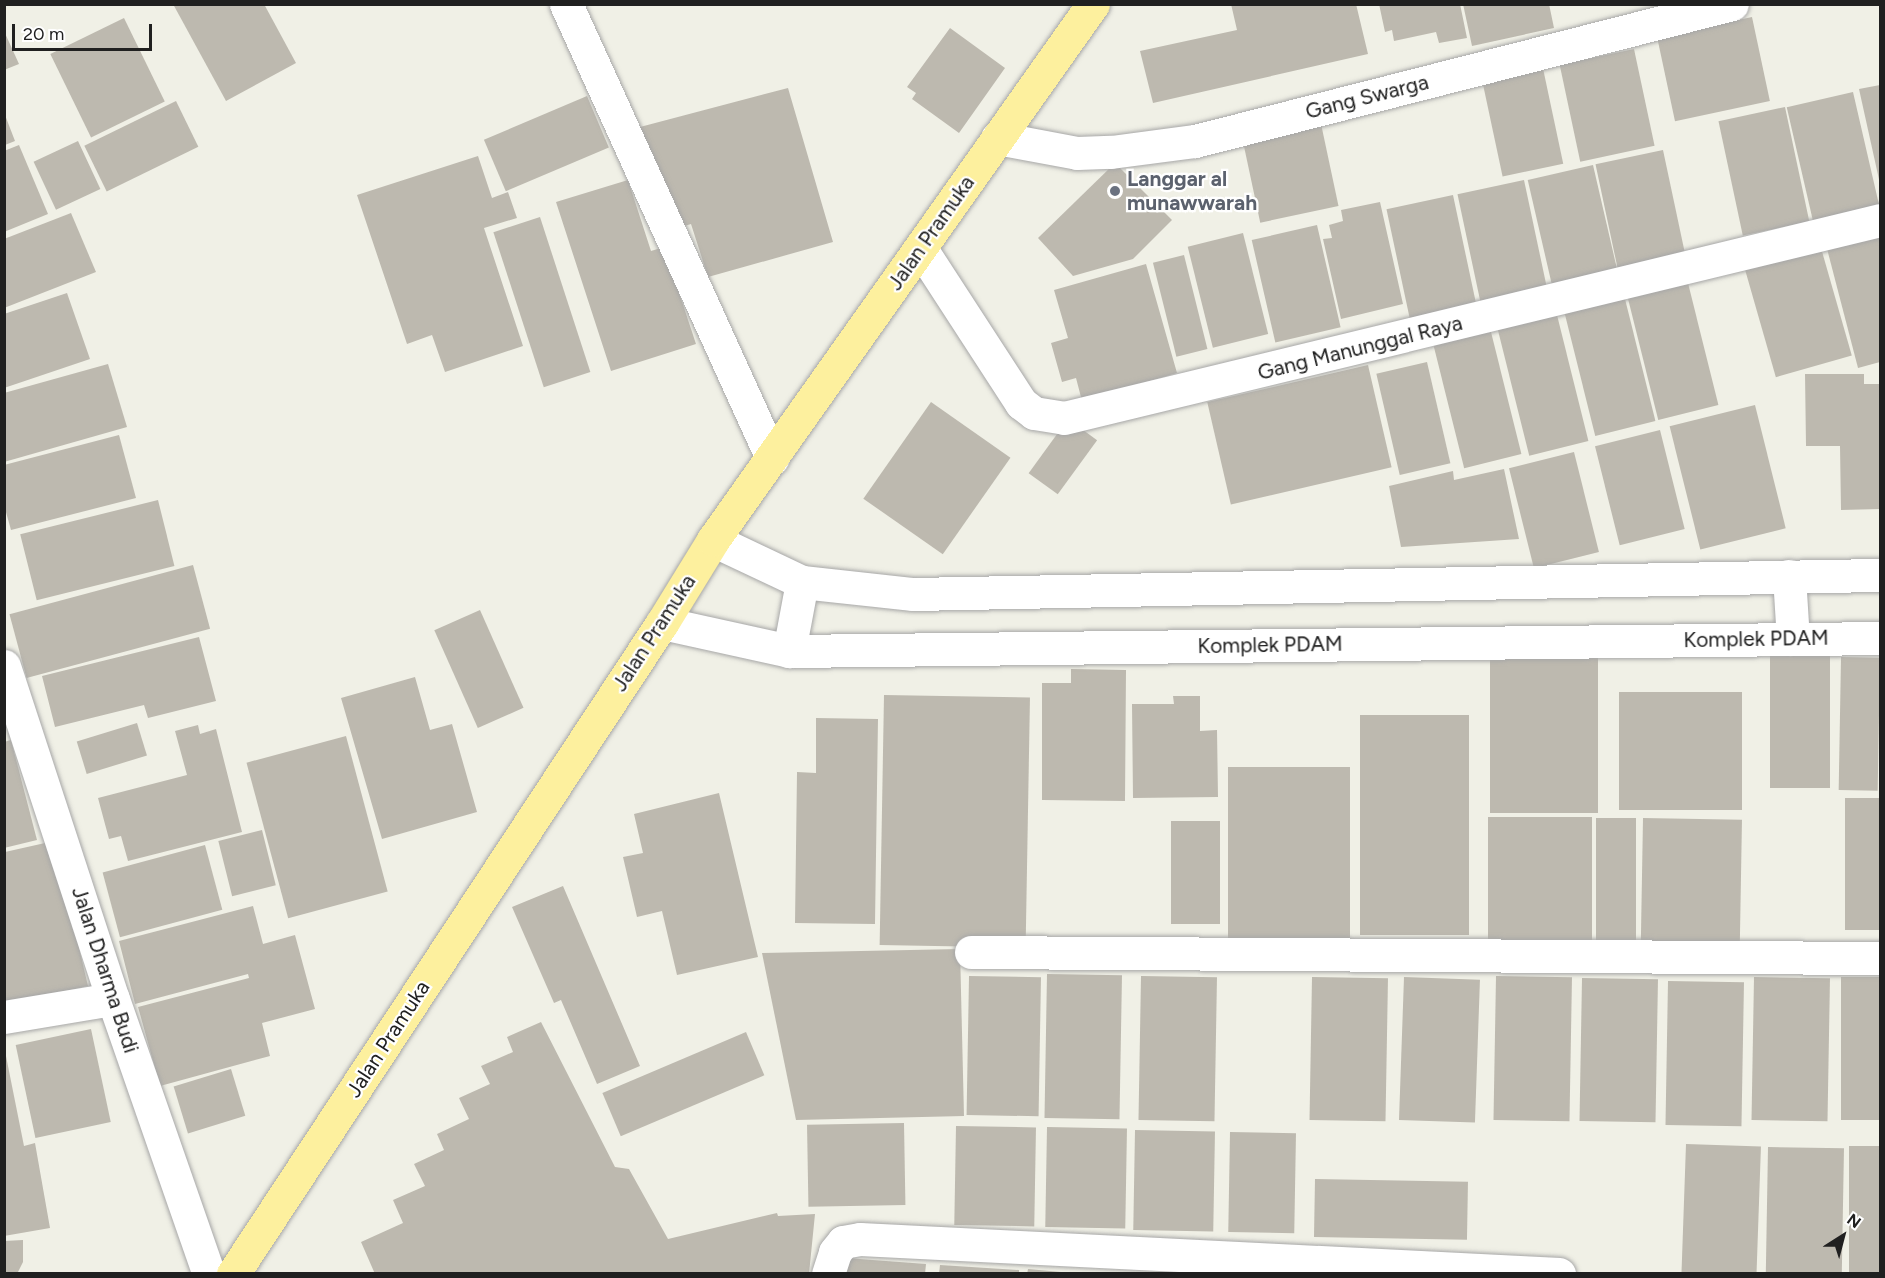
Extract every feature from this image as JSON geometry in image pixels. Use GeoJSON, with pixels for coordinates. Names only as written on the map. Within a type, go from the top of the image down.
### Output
{"type":"FeatureCollection","features":[{"type":"Feature","properties":{"kind":"main road","name":"Jalan Pramuka"},"geometry":{"type":"LineString","coordinates":[[233,1274],[662,623],[713,540],[1093,4]]}},
{"type":"Feature","properties":{"kind":"street"},"geometry":{"type":"LineString","coordinates":[[566,4],[772,458]]}},
{"type":"Feature","properties":{"kind":"street","name":"Gang Swarga"},"geometry":{"type":"LineString","coordinates":[[997,138],[1077,153],[1111,152],[1195,141],[1732,4]]}},
{"type":"Feature","properties":{"kind":"street","name":"Gang Manunggal Raya"},"geometry":{"type":"LineString","coordinates":[[921,249],[1021,404],[1034,413],[1064,418],[1881,220]]}},
{"type":"Feature","properties":{"kind":"street"},"geometry":{"type":"LineString","coordinates":[[713,540],[802,582],[913,594],[1881,576]]}},
{"type":"Feature","properties":{"kind":"street"},"geometry":{"type":"LineString","coordinates":[[1789,576],[1793,639]]}},
{"type":"Feature","properties":{"kind":"street"},"geometry":{"type":"LineString","coordinates":[[789,651],[802,582]]}},
{"type":"Feature","properties":{"kind":"street","name":"Komplek PDAM"},"geometry":{"type":"LineString","coordinates":[[662,623],[789,651],[1881,638]]}},
{"type":"Feature","properties":{"kind":"street","name":"Jalan Dharma Budi"},"geometry":{"type":"LineString","coordinates":[[4,666],[12,705],[208,1274]]}},
{"type":"Feature","properties":{"kind":"street"},"geometry":{"type":"LineString","coordinates":[[971,952],[1881,958]]}},
{"type":"Feature","properties":{"kind":"street"},"geometry":{"type":"LineString","coordinates":[[4,1017],[113,999]]}},
{"type":"Feature","properties":{"kind":"street"},"geometry":{"type":"LineString","coordinates":[[828,1274],[835,1252],[843,1242],[860,1239],[1559,1274]]}},
{"type":"Feature","properties":{"kind":"building"},"geometry":{"type":"Polygon","coordinates":[[[173,4],[264,4],[296,63],[226,101],[173,4]]]}},
{"type":"Feature","properties":{"kind":"building"},"geometry":{"type":"Polygon","coordinates":[[[1231,4],[1356,4],[1368,54],[1153,103],[1140,51],[1237,30],[1231,4]]]}},
{"type":"Feature","properties":{"kind":"building"},"geometry":{"type":"Polygon","coordinates":[[[1379,4],[1460,4],[1467,38],[1439,43],[1436,32],[1394,41],[1392,30],[1385,32],[1379,4]]]}},
{"type":"Feature","properties":{"kind":"building"},"geometry":{"type":"Polygon","coordinates":[[[1463,4],[1549,4],[1554,28],[1472,46],[1463,4]]]}},
{"type":"Feature","properties":{"kind":"building"},"geometry":{"type":"Polygon","coordinates":[[[1752,17],[1770,101],[1675,121],[1657,37],[1752,17]]]}},
{"type":"Feature","properties":{"kind":"building"},"geometry":{"type":"Polygon","coordinates":[[[124,18],[165,102],[91,138],[50,54],[124,18]]]}},
{"type":"Feature","properties":{"kind":"building"},"geometry":{"type":"Polygon","coordinates":[[[950,28],[1005,68],[959,133],[912,99],[916,93],[907,87],[950,28]]]}},
{"type":"Feature","properties":{"kind":"building"},"geometry":{"type":"Polygon","coordinates":[[[4,31],[19,64],[4,70],[4,31]]]}},
{"type":"Feature","properties":{"kind":"building"},"geometry":{"type":"Polygon","coordinates":[[[1634,49],[1655,146],[1580,162],[1560,65],[1634,49]]]}},
{"type":"Feature","properties":{"kind":"building"},"geometry":{"type":"Polygon","coordinates":[[[1541,59],[1563,164],[1503,177],[1480,72],[1541,59]]]}},
{"type":"Feature","properties":{"kind":"building"},"geometry":{"type":"Polygon","coordinates":[[[1880,85],[1880,184],[1859,89],[1880,85]]]}},
{"type":"Feature","properties":{"kind":"building"},"geometry":{"type":"Polygon","coordinates":[[[788,88],[833,242],[708,277],[691,224],[675,229],[640,127],[788,88]]]}},
{"type":"Feature","properties":{"kind":"building"},"geometry":{"type":"Polygon","coordinates":[[[1853,92],[1880,208],[1814,223],[1787,107],[1853,92]]]}},
{"type":"Feature","properties":{"kind":"building"},"geometry":{"type":"Polygon","coordinates":[[[587,96],[609,148],[506,191],[484,140],[587,96]]]}},
{"type":"Feature","properties":{"kind":"building"},"geometry":{"type":"Polygon","coordinates":[[[176,101],[198,147],[107,192],[84,146],[176,101]]]}},
{"type":"Feature","properties":{"kind":"building"},"geometry":{"type":"Polygon","coordinates":[[[1785,107],[1809,221],[1743,236],[1718,121],[1785,107]]]}},
{"type":"Feature","properties":{"kind":"building"},"geometry":{"type":"Polygon","coordinates":[[[5,115],[15,141],[5,145],[5,115]]]}},
{"type":"Feature","properties":{"kind":"building"},"geometry":{"type":"Polygon","coordinates":[[[1320,119],[1339,206],[1260,223],[1242,136],[1320,119]]]}},
{"type":"Feature","properties":{"kind":"building"},"geometry":{"type":"Polygon","coordinates":[[[78,141],[100,189],[56,210],[34,162],[78,141]]]}},
{"type":"Feature","properties":{"kind":"building"},"geometry":{"type":"Polygon","coordinates":[[[19,145],[48,214],[4,232],[4,151],[19,145]]]}},
{"type":"Feature","properties":{"kind":"building"},"geometry":{"type":"Polygon","coordinates":[[[1663,150],[1688,266],[1620,281],[1596,164],[1663,150]]]}},
{"type":"Feature","properties":{"kind":"building"},"geometry":{"type":"Polygon","coordinates":[[[478,156],[492,198],[508,192],[517,218],[484,228],[523,346],[445,372],[432,335],[407,344],[357,195],[478,156]]]}},
{"type":"Feature","properties":{"kind":"building","name":"Langgar al munawwarah"},"geometry":{"type":"Polygon","coordinates":[[[1115,163],[1172,220],[1133,259],[1073,276],[1038,238],[1115,163]]]}},
{"type":"Feature","properties":{"kind":"building"},"geometry":{"type":"Polygon","coordinates":[[[1593,165],[1620,280],[1554,295],[1528,180],[1593,165]]]}},
{"type":"Feature","properties":{"kind":"building"},"geometry":{"type":"Polygon","coordinates":[[[628,180],[651,251],[664,247],[696,344],[611,371],[556,202],[628,180]]]}},
{"type":"Feature","properties":{"kind":"building"},"geometry":{"type":"Polygon","coordinates":[[[1524,180],[1549,295],[1482,310],[1457,194],[1524,180]]]}},
{"type":"Feature","properties":{"kind":"building"},"geometry":{"type":"Polygon","coordinates":[[[1453,195],[1478,310],[1411,325],[1386,209],[1453,195]]]}},
{"type":"Feature","properties":{"kind":"building"},"geometry":{"type":"Polygon","coordinates":[[[1380,202],[1403,304],[1341,319],[1323,239],[1332,238],[1329,225],[1343,221],[1341,210],[1380,202]]]}},
{"type":"Feature","properties":{"kind":"building"},"geometry":{"type":"Polygon","coordinates":[[[71,213],[96,272],[4,308],[4,239],[71,213]]]}},
{"type":"Feature","properties":{"kind":"building"},"geometry":{"type":"Polygon","coordinates":[[[540,217],[590,372],[544,387],[493,232],[540,217]]]}},
{"type":"Feature","properties":{"kind":"building"},"geometry":{"type":"Polygon","coordinates":[[[1317,225],[1341,327],[1275,342],[1252,240],[1317,225]]]}},
{"type":"Feature","properties":{"kind":"building"},"geometry":{"type":"Polygon","coordinates":[[[1880,226],[1880,362],[1858,368],[1825,241],[1880,226]]]}},
{"type":"Feature","properties":{"kind":"building"},"geometry":{"type":"Polygon","coordinates":[[[1243,233],[1268,334],[1213,348],[1188,247],[1243,233]]]}},
{"type":"Feature","properties":{"kind":"building"},"geometry":{"type":"Polygon","coordinates":[[[1819,241],[1852,355],[1776,377],[1743,263],[1819,241]]]}},
{"type":"Feature","properties":{"kind":"building"},"geometry":{"type":"Polygon","coordinates":[[[1184,255],[1207,349],[1176,357],[1153,263],[1184,255]]]}},
{"type":"Feature","properties":{"kind":"building"},"geometry":{"type":"Polygon","coordinates":[[[1146,264],[1177,373],[1082,401],[1076,378],[1062,382],[1051,343],[1068,338],[1054,290],[1146,264]]]}},
{"type":"Feature","properties":{"kind":"building"},"geometry":{"type":"Polygon","coordinates":[[[1686,275],[1718,405],[1658,420],[1626,290],[1686,275]]]}},
{"type":"Feature","properties":{"kind":"building"},"geometry":{"type":"Polygon","coordinates":[[[1623,291],[1655,421],[1595,436],[1563,306],[1623,291]]]}},
{"type":"Feature","properties":{"kind":"building"},"geometry":{"type":"Polygon","coordinates":[[[67,293],[90,359],[4,388],[4,314],[67,293]]]}},
{"type":"Feature","properties":{"kind":"building"},"geometry":{"type":"Polygon","coordinates":[[[1556,311],[1588,441],[1529,456],[1497,326],[1556,311]]]}},
{"type":"Feature","properties":{"kind":"building"},"geometry":{"type":"Polygon","coordinates":[[[1489,324],[1521,454],[1464,468],[1432,338],[1489,324]]]}},
{"type":"Feature","properties":{"kind":"building"},"geometry":{"type":"Polygon","coordinates":[[[1427,362],[1450,463],[1400,475],[1376,374],[1427,362]]]}},
{"type":"Feature","properties":{"kind":"building"},"geometry":{"type":"Polygon","coordinates":[[[108,364],[127,427],[4,462],[4,393],[108,364]]]}},
{"type":"Feature","properties":{"kind":"building"},"geometry":{"type":"Polygon","coordinates":[[[1368,365],[1392,467],[1231,504],[1207,402],[1368,365]]]}},
{"type":"Feature","properties":{"kind":"building"},"geometry":{"type":"Polygon","coordinates":[[[1805,374],[1864,374],[1864,384],[1880,384],[1880,509],[1841,510],[1840,446],[1806,446],[1805,374]]]}},
{"type":"Feature","properties":{"kind":"building"},"geometry":{"type":"Polygon","coordinates":[[[931,402],[1010,458],[943,554],[863,499],[931,402]]]}},
{"type":"Feature","properties":{"kind":"building"},"geometry":{"type":"Polygon","coordinates":[[[1755,405],[1786,528],[1700,550],[1670,426],[1755,405]]]}},
{"type":"Feature","properties":{"kind":"building"},"geometry":{"type":"Polygon","coordinates":[[[1068,419],[1097,440],[1058,494],[1029,473],[1068,419]]]}},
{"type":"Feature","properties":{"kind":"building"},"geometry":{"type":"Polygon","coordinates":[[[1660,430],[1685,529],[1620,545],[1595,446],[1660,430]]]}},
{"type":"Feature","properties":{"kind":"building"},"geometry":{"type":"Polygon","coordinates":[[[119,435],[136,498],[11,530],[4,505],[4,465],[119,435]]]}},
{"type":"Feature","properties":{"kind":"building"},"geometry":{"type":"Polygon","coordinates":[[[1574,452],[1599,552],[1534,568],[1509,468],[1574,452]]]}},
{"type":"Feature","properties":{"kind":"building"},"geometry":{"type":"Polygon","coordinates":[[[1504,469],[1519,539],[1401,547],[1389,486],[1453,471],[1454,480],[1504,469]]]}},
{"type":"Feature","properties":{"kind":"building"},"geometry":{"type":"Polygon","coordinates":[[[158,500],[174,566],[37,600],[20,534],[158,500]]]}},
{"type":"Feature","properties":{"kind":"building"},"geometry":{"type":"Polygon","coordinates":[[[193,565],[210,629],[27,678],[9,614],[193,565]]]}},
{"type":"Feature","properties":{"kind":"building"},"geometry":{"type":"Polygon","coordinates":[[[480,610],[524,708],[478,728],[434,630],[480,610]]]}},
{"type":"Feature","properties":{"kind":"building"},"geometry":{"type":"Polygon","coordinates":[[[199,637],[216,701],[148,718],[144,705],[55,727],[42,676],[199,637]]]}},
{"type":"Feature","properties":{"kind":"building"},"geometry":{"type":"Polygon","coordinates":[[[1770,656],[1830,656],[1830,788],[1770,788],[1770,656]]]}},
{"type":"Feature","properties":{"kind":"building"},"geometry":{"type":"Polygon","coordinates":[[[1841,657],[1880,658],[1878,791],[1839,790],[1841,657]]]}},
{"type":"Feature","properties":{"kind":"building"},"geometry":{"type":"Polygon","coordinates":[[[1490,658],[1598,658],[1598,813],[1490,813],[1490,658]]]}},
{"type":"Feature","properties":{"kind":"building"},"geometry":{"type":"Polygon","coordinates":[[[1071,669],[1126,670],[1125,801],[1042,800],[1042,683],[1071,683],[1071,669]]]}},
{"type":"Feature","properties":{"kind":"building"},"geometry":{"type":"Polygon","coordinates":[[[415,677],[430,730],[452,724],[477,812],[382,839],[341,698],[415,677]]]}},
{"type":"Feature","properties":{"kind":"building"},"geometry":{"type":"Polygon","coordinates":[[[1619,692],[1742,692],[1742,810],[1619,810],[1619,692]]]}},
{"type":"Feature","properties":{"kind":"building"},"geometry":{"type":"Polygon","coordinates":[[[884,695],[1030,698],[1026,948],[880,945],[884,695]]]}},
{"type":"Feature","properties":{"kind":"building"},"geometry":{"type":"Polygon","coordinates":[[[1173,696],[1200,696],[1200,731],[1217,730],[1218,797],[1133,798],[1132,704],[1174,704],[1173,696]]]}},
{"type":"Feature","properties":{"kind":"building"},"geometry":{"type":"Polygon","coordinates":[[[1360,715],[1469,715],[1469,935],[1360,935],[1360,715]]]}},
{"type":"Feature","properties":{"kind":"building"},"geometry":{"type":"Polygon","coordinates":[[[816,718],[878,719],[875,924],[795,923],[797,772],[816,773],[816,718]]]}},
{"type":"Feature","properties":{"kind":"building"},"geometry":{"type":"Polygon","coordinates":[[[137,723],[147,756],[87,774],[77,741],[137,723]]]}},
{"type":"Feature","properties":{"kind":"building"},"geometry":{"type":"Polygon","coordinates":[[[198,725],[200,734],[216,729],[242,832],[128,861],[121,836],[109,839],[98,798],[187,775],[175,731],[198,725]]]}},
{"type":"Feature","properties":{"kind":"building"},"geometry":{"type":"Polygon","coordinates":[[[346,736],[388,892],[288,918],[247,763],[346,736]]]}},
{"type":"Feature","properties":{"kind":"building"},"geometry":{"type":"Polygon","coordinates":[[[11,740],[37,840],[4,848],[4,742],[11,740]]]}},
{"type":"Feature","properties":{"kind":"building"},"geometry":{"type":"Polygon","coordinates":[[[1228,767],[1350,767],[1350,942],[1228,942],[1228,767]]]}},
{"type":"Feature","properties":{"kind":"building"},"geometry":{"type":"Polygon","coordinates":[[[719,793],[758,957],[677,975],[662,911],[637,917],[623,857],[643,853],[634,814],[719,793]]]}},
{"type":"Feature","properties":{"kind":"building"},"geometry":{"type":"Polygon","coordinates":[[[1845,798],[1880,798],[1880,930],[1845,930],[1845,798]]]}},
{"type":"Feature","properties":{"kind":"building"},"geometry":{"type":"Polygon","coordinates":[[[1488,817],[1592,817],[1592,949],[1488,949],[1488,817]]]}},
{"type":"Feature","properties":{"kind":"building"},"geometry":{"type":"Polygon","coordinates":[[[1596,818],[1636,818],[1636,949],[1596,949],[1596,818]]]}},
{"type":"Feature","properties":{"kind":"building"},"geometry":{"type":"Polygon","coordinates":[[[1643,818],[1742,820],[1740,955],[1641,953],[1643,818]]]}},
{"type":"Feature","properties":{"kind":"building"},"geometry":{"type":"Polygon","coordinates":[[[1171,821],[1220,821],[1220,924],[1171,924],[1171,821]]]}},
{"type":"Feature","properties":{"kind":"building"},"geometry":{"type":"Polygon","coordinates":[[[262,830],[276,885],[232,896],[218,841],[262,830]]]}},
{"type":"Feature","properties":{"kind":"building"},"geometry":{"type":"Polygon","coordinates":[[[54,841],[88,986],[5,1005],[5,852],[54,841]]]}},
{"type":"Feature","properties":{"kind":"building"},"geometry":{"type":"Polygon","coordinates":[[[205,845],[222,910],[120,937],[103,872],[205,845]]]}},
{"type":"Feature","properties":{"kind":"building"},"geometry":{"type":"Polygon","coordinates":[[[563,886],[640,1066],[597,1084],[561,1000],[554,1003],[512,907],[563,886]]]}},
{"type":"Feature","properties":{"kind":"building"},"geometry":{"type":"Polygon","coordinates":[[[253,906],[263,944],[295,935],[315,1009],[262,1023],[270,1056],[160,1086],[138,1007],[249,978],[248,974],[135,1004],[119,941],[253,906]]]}},
{"type":"Feature","properties":{"kind":"building"},"geometry":{"type":"Polygon","coordinates":[[[960,949],[964,1116],[796,1120],[762,953],[960,949]]]}},
{"type":"Feature","properties":{"kind":"building"},"geometry":{"type":"Polygon","coordinates":[[[1047,974],[1122,975],[1119,1119],[1044,1118],[1047,974]]]}},
{"type":"Feature","properties":{"kind":"building"},"geometry":{"type":"Polygon","coordinates":[[[969,976],[1041,977],[1039,1116],[967,1115],[969,976]]]}},
{"type":"Feature","properties":{"kind":"building"},"geometry":{"type":"Polygon","coordinates":[[[1141,976],[1217,977],[1214,1121],[1138,1120],[1141,976]]]}},
{"type":"Feature","properties":{"kind":"building"},"geometry":{"type":"Polygon","coordinates":[[[1496,976],[1572,977],[1569,1121],[1493,1120],[1496,976]]]}},
{"type":"Feature","properties":{"kind":"building"},"geometry":{"type":"Polygon","coordinates":[[[1312,977],[1388,978],[1385,1121],[1310,1120],[1312,977]]]}},
{"type":"Feature","properties":{"kind":"building"},"geometry":{"type":"Polygon","coordinates":[[[1404,977],[1480,980],[1475,1123],[1399,1120],[1404,977]]]}},
{"type":"Feature","properties":{"kind":"building"},"geometry":{"type":"Polygon","coordinates":[[[1754,977],[1830,978],[1827,1121],[1752,1120],[1754,977]]]}},
{"type":"Feature","properties":{"kind":"building"},"geometry":{"type":"Polygon","coordinates":[[[1841,977],[1880,977],[1880,1120],[1841,1120],[1841,977]]]}},
{"type":"Feature","properties":{"kind":"building"},"geometry":{"type":"Polygon","coordinates":[[[1582,978],[1658,979],[1655,1122],[1580,1121],[1582,978]]]}},
{"type":"Feature","properties":{"kind":"building"},"geometry":{"type":"Polygon","coordinates":[[[1668,981],[1744,982],[1741,1126],[1665,1125],[1668,981]]]}},
{"type":"Feature","properties":{"kind":"building"},"geometry":{"type":"Polygon","coordinates":[[[541,1022],[615,1167],[629,1169],[668,1239],[777,1213],[778,1216],[815,1214],[809,1274],[375,1274],[361,1242],[403,1223],[393,1200],[425,1186],[414,1164],[444,1150],[437,1134],[469,1119],[459,1098],[490,1084],[481,1066],[513,1052],[507,1037],[541,1022]]]}},
{"type":"Feature","properties":{"kind":"building"},"geometry":{"type":"Polygon","coordinates":[[[91,1029],[111,1122],[35,1138],[16,1045],[91,1029]]]}},
{"type":"Feature","properties":{"kind":"building"},"geometry":{"type":"Polygon","coordinates":[[[746,1032],[764,1075],[621,1136],[602,1093],[746,1032]]]}},
{"type":"Feature","properties":{"kind":"building"},"geometry":{"type":"Polygon","coordinates":[[[4,1046],[24,1146],[35,1143],[50,1228],[4,1236],[4,1046]]]}},
{"type":"Feature","properties":{"kind":"building"},"geometry":{"type":"Polygon","coordinates":[[[231,1069],[245,1116],[188,1133],[174,1087],[231,1069]]]}},
{"type":"Feature","properties":{"kind":"building"},"geometry":{"type":"Polygon","coordinates":[[[904,1123],[905,1205],[808,1207],[807,1125],[904,1123]]]}},
{"type":"Feature","properties":{"kind":"building"},"geometry":{"type":"Polygon","coordinates":[[[956,1126],[1036,1127],[1034,1226],[954,1225],[956,1126]]]}},
{"type":"Feature","properties":{"kind":"building"},"geometry":{"type":"Polygon","coordinates":[[[1047,1127],[1127,1128],[1125,1228],[1045,1227],[1047,1127]]]}},
{"type":"Feature","properties":{"kind":"building"},"geometry":{"type":"Polygon","coordinates":[[[1135,1130],[1215,1131],[1213,1231],[1133,1230],[1135,1130]]]}},
{"type":"Feature","properties":{"kind":"building"},"geometry":{"type":"Polygon","coordinates":[[[1230,1132],[1296,1133],[1294,1233],[1228,1232],[1230,1132]]]}},
{"type":"Feature","properties":{"kind":"building"},"geometry":{"type":"Polygon","coordinates":[[[1686,1144],[1761,1147],[1757,1274],[1681,1274],[1686,1144]]]}},
{"type":"Feature","properties":{"kind":"building"},"geometry":{"type":"Polygon","coordinates":[[[1849,1146],[1880,1146],[1880,1274],[1849,1274],[1849,1146]]]}},
{"type":"Feature","properties":{"kind":"building"},"geometry":{"type":"Polygon","coordinates":[[[1768,1147],[1844,1148],[1842,1274],[1766,1274],[1768,1147]]]}},
{"type":"Feature","properties":{"kind":"building"},"geometry":{"type":"Polygon","coordinates":[[[1315,1179],[1468,1182],[1467,1240],[1314,1237],[1315,1179]]]}},
{"type":"Feature","properties":{"kind":"building"},"geometry":{"type":"Polygon","coordinates":[[[23,1240],[23,1262],[17,1274],[4,1274],[4,1241],[23,1240]]]}},
{"type":"Feature","properties":{"kind":"building"},"geometry":{"type":"Polygon","coordinates":[[[846,1258],[926,1264],[925,1274],[845,1274],[846,1258]]]}},
{"type":"Feature","properties":{"kind":"building"},"geometry":{"type":"Polygon","coordinates":[[[940,1265],[1019,1270],[1019,1274],[939,1274],[940,1265]]]}},
{"type":"Feature","properties":{"kind":"building"},"geometry":{"type":"Polygon","coordinates":[[[1028,1269],[1061,1272],[1061,1274],[1027,1274],[1028,1269]]]}},
{"type":"Feature","properties":{"kind":"place","name":"Langgar al munawwarah"},"geometry":{"type":"Point","coordinates":[1115,191]}}]}
